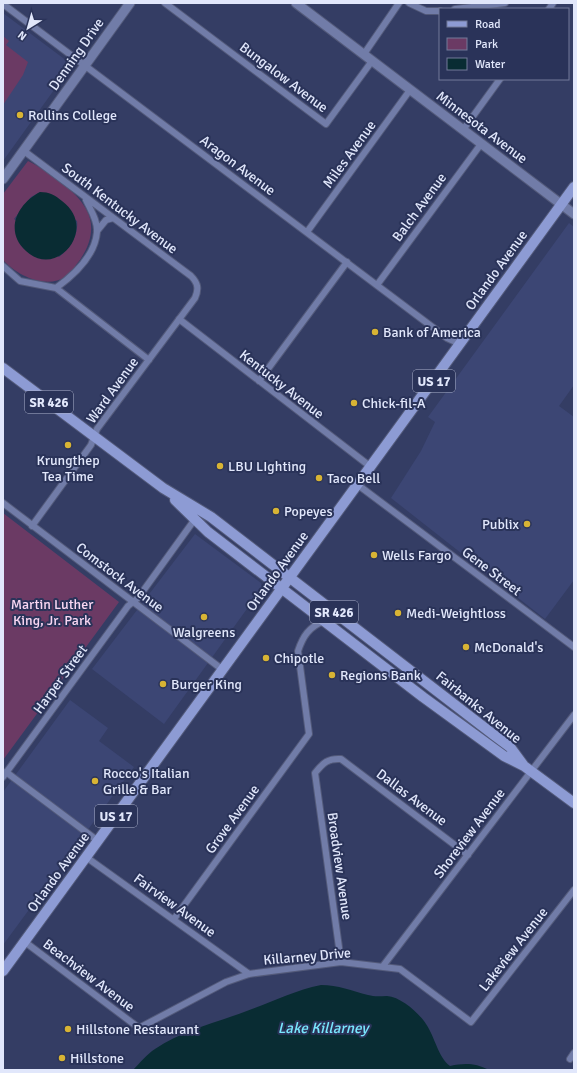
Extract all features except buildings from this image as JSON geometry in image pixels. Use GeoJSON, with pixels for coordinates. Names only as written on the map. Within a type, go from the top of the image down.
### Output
{"type":"FeatureCollection","features":[{"type":"Feature","properties":{"kind":"main road","name":"Orlando Avenue"},"geometry":{"type":"LineString","coordinates":[[3,971],[574,188]]}},
{"type":"Feature","properties":{"kind":"main road","name":"Fairbanks Avenue"},"geometry":{"type":"LineString","coordinates":[[3,368],[163,488],[211,517],[510,747],[528,768]]}},
{"type":"Feature","properties":{"kind":"main road","name":"Fairbanks Avenue"},"geometry":{"type":"LineString","coordinates":[[163,488],[208,532],[324,621],[462,726],[504,756],[528,768],[574,803]]}},
{"type":"Feature","properties":{"kind":"street","name":"Denning Drive"},"geometry":{"type":"LineString","coordinates":[[3,179],[130,3]]}},
{"type":"Feature","properties":{"kind":"street","name":"Bungalow Avenue"},"geometry":{"type":"LineString","coordinates":[[165,3],[326,124],[372,61]]}},
{"type":"Feature","properties":{"kind":"street","name":"Minnesota Avenue"},"geometry":{"type":"LineString","coordinates":[[296,3],[574,214]]}},
{"type":"Feature","properties":{"kind":"street"},"geometry":{"type":"LineString","coordinates":[[364,54],[399,3]]}},
{"type":"Feature","properties":{"kind":"street"},"geometry":{"type":"LineString","coordinates":[[409,3],[426,11],[439,11]]}},
{"type":"Feature","properties":{"kind":"street"},"geometry":{"type":"LineString","coordinates":[[463,8],[505,3]]}},
{"type":"Feature","properties":{"kind":"street","name":"Aragon Avenue"},"geometry":{"type":"LineString","coordinates":[[3,4],[447,338],[460,344]]}},
{"type":"Feature","properties":{"kind":"street"},"geometry":{"type":"LineString","coordinates":[[463,130],[499,80]]}},
{"type":"Feature","properties":{"kind":"street","name":"Miles Avenue"},"geometry":{"type":"LineString","coordinates":[[307,232],[410,90]]}},
{"type":"Feature","properties":{"kind":"street","name":"Balch Avenue"},"geometry":{"type":"LineString","coordinates":[[377,285],[481,144]]}},
{"type":"Feature","properties":{"kind":"street","name":"South Kentucky Avenue"},"geometry":{"type":"LineString","coordinates":[[24,151],[191,276],[196,282],[198,288]]}},
{"type":"Feature","properties":{"kind":"street"},"geometry":{"type":"LineString","coordinates":[[56,288],[69,279],[84,262],[93,247],[97,231],[95,220],[85,198]]}},
{"type":"Feature","properties":{"kind":"street"},"geometry":{"type":"LineString","coordinates":[[97,231],[106,220],[113,218]]}},
{"type":"Feature","properties":{"kind":"street"},"geometry":{"type":"LineString","coordinates":[[259,380],[347,262]]}},
{"type":"Feature","properties":{"kind":"street"},"geometry":{"type":"LineString","coordinates":[[3,266],[20,281],[56,288],[149,360]]}},
{"type":"Feature","properties":{"kind":"street","name":"Ward Avenue"},"geometry":{"type":"LineString","coordinates":[[32,526],[91,445],[97,429],[195,298],[198,288]]}},
{"type":"Feature","properties":{"kind":"street","name":"Kentucky Avenue"},"geometry":{"type":"LineString","coordinates":[[179,319],[371,467]]}},
{"type":"Feature","properties":{"kind":"street","name":"Gene Street"},"geometry":{"type":"LineString","coordinates":[[358,485],[574,647]]}},
{"type":"Feature","properties":{"kind":"street","name":"Comstock Avenue"},"geometry":{"type":"LineString","coordinates":[[3,503],[223,670]]}},
{"type":"Feature","properties":{"kind":"street","name":"Harper Street"},"geometry":{"type":"LineString","coordinates":[[5,774],[195,519]]}},
{"type":"Feature","properties":{"kind":"street","name":"Grove Avenue"},"geometry":{"type":"LineString","coordinates":[[174,919],[309,734],[298,651],[308,630],[324,621]]}},
{"type":"Feature","properties":{"kind":"street","name":"Shoreview Avenue"},"geometry":{"type":"LineString","coordinates":[[383,966],[468,855],[528,768],[574,715]]}},
{"type":"Feature","properties":{"kind":"street","name":"Dallas Avenue"},"geometry":{"type":"LineString","coordinates":[[315,773],[326,761],[333,758],[341,759],[468,855]]}},
{"type":"Feature","properties":{"kind":"street","name":"Broadview Avenue"},"geometry":{"type":"LineString","coordinates":[[315,773],[341,962]]}},
{"type":"Feature","properties":{"kind":"street"},"geometry":{"type":"LineString","coordinates":[[5,774],[98,842]]}},
{"type":"Feature","properties":{"kind":"street","name":"Fairview Avenue"},"geometry":{"type":"LineString","coordinates":[[86,857],[249,974]]}},
{"type":"Feature","properties":{"kind":"street","name":"Lakeview Avenue"},"geometry":{"type":"LineString","coordinates":[[471,1022],[574,890]]}},
{"type":"Feature","properties":{"kind":"street","name":"Beachview Avenue"},"geometry":{"type":"LineString","coordinates":[[25,942],[139,1028]]}},
{"type":"Feature","properties":{"kind":"street","name":"Killarney Drive"},"geometry":{"type":"LineString","coordinates":[[139,1028],[226,982],[249,974],[341,962],[400,968],[471,1022]]}},
{"type":"Feature","properties":{"kind":"street"},"geometry":{"type":"LineString","coordinates":[[570,1059],[574,1053]]}},
{"type":"Feature","properties":{"kind":"shaded area","name":"Rollins College"},"geometry":{"type":"Polygon","coordinates":[[[3,13],[63,58],[70,66],[3,161],[3,13]]]}},
{"type":"Feature","properties":{"kind":"shaded area"},"geometry":{"type":"Polygon","coordinates":[[[569,223],[574,227],[574,385],[559,406],[574,417],[574,580],[545,619],[391,498],[421,451],[435,422],[428,417],[569,223]]]}},
{"type":"Feature","properties":{"kind":"shaded area"},"geometry":{"type":"Polygon","coordinates":[[[195,534],[261,583],[262,588],[164,724],[92,669],[195,534]]]}},
{"type":"Feature","properties":{"kind":"shaded area"},"geometry":{"type":"Polygon","coordinates":[[[70,700],[108,728],[99,741],[134,767],[3,945],[3,792],[70,700]]]}},
{"type":"Feature","properties":{"kind":"green space"},"geometry":{"type":"Polygon","coordinates":[[[3,36],[9,41],[6,45],[28,62],[23,75],[3,105],[3,36]]]}},
{"type":"Feature","properties":{"kind":"green space"},"geometry":{"type":"Polygon","coordinates":[[[28,161],[60,181],[81,202],[86,209],[91,224],[90,238],[85,252],[67,276],[49,282],[32,279],[16,271],[3,260],[3,194],[28,161]],[[40,192],[31,197],[14,219],[59,257],[66,250],[75,236],[77,221],[40,192]]]}},
{"type":"Feature","properties":{"kind":"green space","name":"Martin Luther King, Jr. Park"},"geometry":{"type":"Polygon","coordinates":[[[3,513],[119,602],[3,760],[3,513]]]}},
{"type":"Feature","properties":{"kind":"water"},"geometry":{"type":"Polygon","coordinates":[[[40,192],[52,194],[62,201],[72,212],[76,224],[75,236],[70,247],[61,255],[50,259],[38,258],[26,251],[19,243],[16,235],[16,218],[25,203],[40,192]]]}},
{"type":"Feature","properties":{"kind":"water","name":"Lake Killarney"},"geometry":{"type":"Polygon","coordinates":[[[321,985],[339,987],[371,996],[392,997],[404,1002],[423,1020],[429,1029],[442,1057],[450,1066],[470,1064],[489,1070],[133,1070],[152,1051],[178,1036],[294,993],[321,985]]]}},
{"type":"Feature","properties":{"kind":"place","name":"Rollins College"},"geometry":{"type":"Point","coordinates":[20,115]}},
{"type":"Feature","properties":{"kind":"place","name":"Bank of America"},"geometry":{"type":"Point","coordinates":[375,332]}},
{"type":"Feature","properties":{"kind":"place","name":"Chick-fil-A"},"geometry":{"type":"Point","coordinates":[354,403]}},
{"type":"Feature","properties":{"kind":"place","name":"Krungthep Tea Time"},"geometry":{"type":"Point","coordinates":[68,445]}},
{"type":"Feature","properties":{"kind":"place","name":"LBU LIghting"},"geometry":{"type":"Point","coordinates":[220,466]}},
{"type":"Feature","properties":{"kind":"place","name":"Taco Bell"},"geometry":{"type":"Point","coordinates":[319,478]}},
{"type":"Feature","properties":{"kind":"place","name":"Popeyes"},"geometry":{"type":"Point","coordinates":[276,511]}},
{"type":"Feature","properties":{"kind":"place","name":"Publix"},"geometry":{"type":"Point","coordinates":[527,524]}},
{"type":"Feature","properties":{"kind":"place","name":"Wells Fargo"},"geometry":{"type":"Point","coordinates":[374,555]}},
{"type":"Feature","properties":{"kind":"place","name":"Medi-Weightloss"},"geometry":{"type":"Point","coordinates":[398,613]}},
{"type":"Feature","properties":{"kind":"place","name":"Walgreens"},"geometry":{"type":"Point","coordinates":[204,617]}},
{"type":"Feature","properties":{"kind":"place","name":"McDonald's"},"geometry":{"type":"Point","coordinates":[466,647]}},
{"type":"Feature","properties":{"kind":"place","name":"Chipotle"},"geometry":{"type":"Point","coordinates":[266,658]}},
{"type":"Feature","properties":{"kind":"place","name":"Regions Bank"},"geometry":{"type":"Point","coordinates":[332,675]}},
{"type":"Feature","properties":{"kind":"place","name":"Burger King"},"geometry":{"type":"Point","coordinates":[163,684]}},
{"type":"Feature","properties":{"kind":"place","name":"Rocco's Italian Grille & Bar"},"geometry":{"type":"Point","coordinates":[95,781]}},
{"type":"Feature","properties":{"kind":"place","name":"Hillstone Restaurant"},"geometry":{"type":"Point","coordinates":[68,1029]}},
{"type":"Feature","properties":{"kind":"place","name":"Hillstone"},"geometry":{"type":"Point","coordinates":[62,1058]}}]}
